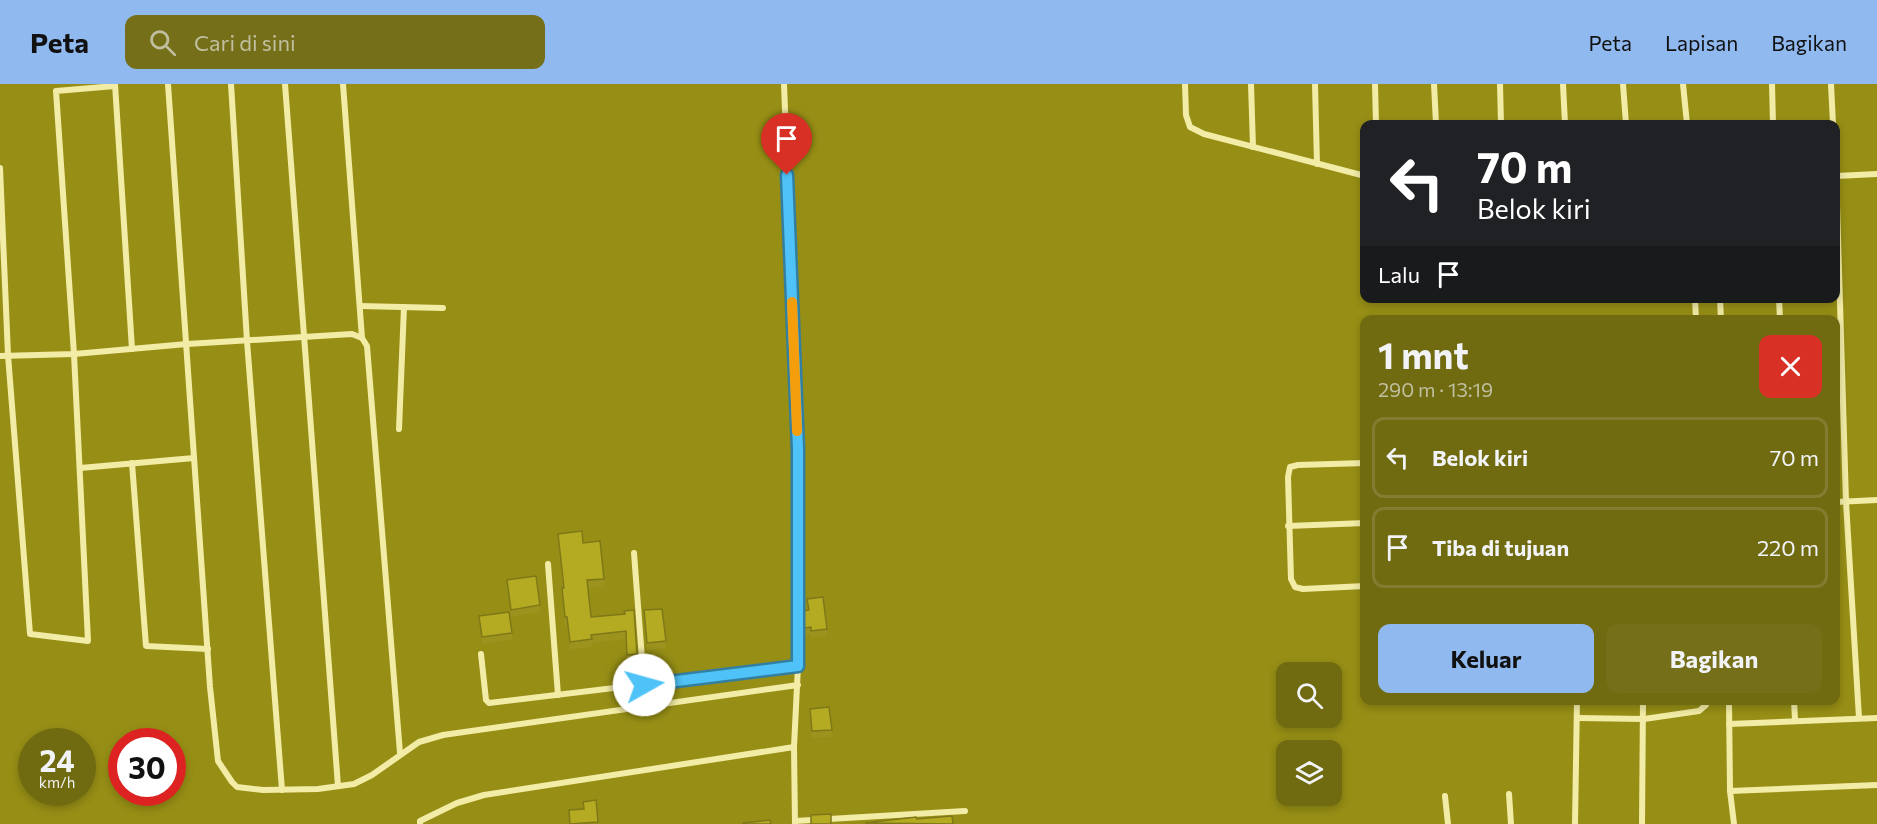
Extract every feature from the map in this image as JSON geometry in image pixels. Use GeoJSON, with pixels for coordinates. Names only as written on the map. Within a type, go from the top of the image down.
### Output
{"type":"FeatureCollection","features":[{"type":"Feature","properties":{"kind":"street"},"geometry":{"type":"LineString","coordinates":[[168,84],[210,687],[218,761],[237,787],[282,790],[354,784],[372,775],[400,753],[419,742],[443,735],[798,685]]}},
{"type":"Feature","properties":{"kind":"street"},"geometry":{"type":"LineString","coordinates":[[231,84],[247,341],[282,790]]}},
{"type":"Feature","properties":{"kind":"street"},"geometry":{"type":"LineString","coordinates":[[285,84],[338,786]]}},
{"type":"Feature","properties":{"kind":"street"},"geometry":{"type":"LineString","coordinates":[[343,84],[362,338],[367,346],[400,753]]}},
{"type":"Feature","properties":{"kind":"street"},"geometry":{"type":"LineString","coordinates":[[784,84],[798,449],[798,685],[794,747],[795,822],[965,811]]}},
{"type":"Feature","properties":{"kind":"street"},"geometry":{"type":"LineString","coordinates":[[1185,84],[1186,115],[1190,127],[1204,134],[1360,175]]}},
{"type":"Feature","properties":{"kind":"street"},"geometry":{"type":"LineString","coordinates":[[1251,84],[1253,147]]}},
{"type":"Feature","properties":{"kind":"street"},"geometry":{"type":"LineString","coordinates":[[1315,84],[1317,164]]}},
{"type":"Feature","properties":{"kind":"street"},"geometry":{"type":"LineString","coordinates":[[1375,84],[1376,120]]}},
{"type":"Feature","properties":{"kind":"street"},"geometry":{"type":"LineString","coordinates":[[1434,84],[1436,120]]}},
{"type":"Feature","properties":{"kind":"street"},"geometry":{"type":"LineString","coordinates":[[1500,84],[1501,120]]}},
{"type":"Feature","properties":{"kind":"street"},"geometry":{"type":"LineString","coordinates":[[1563,84],[1565,120]]}},
{"type":"Feature","properties":{"kind":"street"},"geometry":{"type":"LineString","coordinates":[[1623,84],[1626,120]]}},
{"type":"Feature","properties":{"kind":"street"},"geometry":{"type":"LineString","coordinates":[[1683,84],[1687,120]]}},
{"type":"Feature","properties":{"kind":"street"},"geometry":{"type":"LineString","coordinates":[[1772,84],[1773,120]]}},
{"type":"Feature","properties":{"kind":"street"},"geometry":{"type":"LineString","coordinates":[[1831,84],[1833,120]]}},
{"type":"Feature","properties":{"kind":"street"},"geometry":{"type":"LineString","coordinates":[[0,168],[8,355],[30,634],[88,641],[74,354],[56,91],[115,85],[132,349]]}},
{"type":"Feature","properties":{"kind":"street"},"geometry":{"type":"LineString","coordinates":[[1840,176],[1877,174]]}},
{"type":"Feature","properties":{"kind":"street"},"geometry":{"type":"LineString","coordinates":[[1840,303],[1846,502],[1858,718]]}},
{"type":"Feature","properties":{"kind":"street"},"geometry":{"type":"LineString","coordinates":[[360,306],[443,308]]}},
{"type":"Feature","properties":{"kind":"street"},"geometry":{"type":"LineString","coordinates":[[399,429],[404,307]]}},
{"type":"Feature","properties":{"kind":"street"},"geometry":{"type":"LineString","coordinates":[[0,356],[74,354],[187,344],[352,334],[362,338]]}},
{"type":"Feature","properties":{"kind":"street"},"geometry":{"type":"LineString","coordinates":[[80,468],[194,458]]}},
{"type":"Feature","properties":{"kind":"street"},"geometry":{"type":"LineString","coordinates":[[132,463],[146,646],[208,649]]}},
{"type":"Feature","properties":{"kind":"street"},"geometry":{"type":"LineString","coordinates":[[1360,463],[1290,467],[1287,477],[1288,526],[1292,579],[1295,587],[1303,589],[1360,585]]}},
{"type":"Feature","properties":{"kind":"street"},"geometry":{"type":"LineString","coordinates":[[1840,502],[1877,500]]}},
{"type":"Feature","properties":{"kind":"street"},"geometry":{"type":"LineString","coordinates":[[1288,526],[1360,523]]}},
{"type":"Feature","properties":{"kind":"street"},"geometry":{"type":"LineString","coordinates":[[634,553],[644,685]]}},
{"type":"Feature","properties":{"kind":"street"},"geometry":{"type":"LineString","coordinates":[[548,564],[558,695]]}},
{"type":"Feature","properties":{"kind":"street"},"geometry":{"type":"LineString","coordinates":[[481,654],[486,700],[489,703],[798,666]]}},
{"type":"Feature","properties":{"kind":"street"},"geometry":{"type":"LineString","coordinates":[[1575,824],[1577,705]]}},
{"type":"Feature","properties":{"kind":"street"},"geometry":{"type":"LineString","coordinates":[[1641,824],[1643,705]]}},
{"type":"Feature","properties":{"kind":"street"},"geometry":{"type":"LineString","coordinates":[[1578,718],[1644,719],[1699,711],[1706,705]]}},
{"type":"Feature","properties":{"kind":"street"},"geometry":{"type":"LineString","coordinates":[[1729,705],[1730,791],[1734,824]]}},
{"type":"Feature","properties":{"kind":"street"},"geometry":{"type":"LineString","coordinates":[[1794,705],[1795,720]]}},
{"type":"Feature","properties":{"kind":"street"},"geometry":{"type":"LineString","coordinates":[[1730,724],[1877,718]]}},
{"type":"Feature","properties":{"kind":"street"},"geometry":{"type":"LineString","coordinates":[[420,824],[420,821],[458,803],[484,795],[794,747]]}},
{"type":"Feature","properties":{"kind":"street"},"geometry":{"type":"LineString","coordinates":[[1730,791],[1877,785]]}},
{"type":"Feature","properties":{"kind":"street"},"geometry":{"type":"LineString","coordinates":[[1509,794],[1511,824]]}},
{"type":"Feature","properties":{"kind":"street"},"geometry":{"type":"LineString","coordinates":[[1446,795],[1448,824]]}},
{"type":"Feature","properties":{"kind":"building"},"geometry":{"type":"Polygon","coordinates":[[[582,531],[583,543],[600,541],[604,579],[587,580],[591,617],[625,614],[624,611],[634,610],[637,654],[627,655],[626,631],[591,635],[592,639],[570,642],[567,617],[565,617],[558,534],[582,531]]]}},
{"type":"Feature","properties":{"kind":"building"},"geometry":{"type":"Polygon","coordinates":[[[536,576],[540,605],[511,610],[507,580],[536,576]]]}},
{"type":"Feature","properties":{"kind":"building"},"geometry":{"type":"Polygon","coordinates":[[[823,597],[827,629],[811,631],[811,627],[804,628],[803,611],[809,610],[807,599],[823,597]]]}},
{"type":"Feature","properties":{"kind":"building"},"geometry":{"type":"Polygon","coordinates":[[[662,609],[666,641],[647,643],[644,610],[662,609]]]}},
{"type":"Feature","properties":{"kind":"building"},"geometry":{"type":"Polygon","coordinates":[[[509,612],[512,633],[482,637],[479,616],[509,612]]]}},
{"type":"Feature","properties":{"kind":"building"},"geometry":{"type":"Polygon","coordinates":[[[829,707],[832,730],[812,731],[810,709],[829,707]]]}},
{"type":"Feature","properties":{"kind":"building"},"geometry":{"type":"Polygon","coordinates":[[[596,800],[598,822],[570,824],[569,810],[584,809],[583,802],[596,800]]]}},
{"type":"Feature","properties":{"kind":"building"},"geometry":{"type":"Polygon","coordinates":[[[831,814],[831,824],[811,824],[811,815],[831,814]]]}},
{"type":"Feature","properties":{"kind":"building"},"geometry":{"type":"Polygon","coordinates":[[[952,816],[953,824],[865,823],[916,817],[917,819],[952,816]]]}},
{"type":"Feature","properties":{"kind":"building"},"geometry":{"type":"Polygon","coordinates":[[[770,820],[771,824],[743,824],[743,823],[770,820]]]}},
{"type":"Feature","properties":{"kind":"slow traffic"},"geometry":{"type":"LineString","coordinates":[[792,302],[797,431]]}},
{"type":"Feature","properties":{"kind":"route"},"geometry":{"type":"LineString","coordinates":[[644,685],[798,666],[798,449],[787,175]]}}]}
